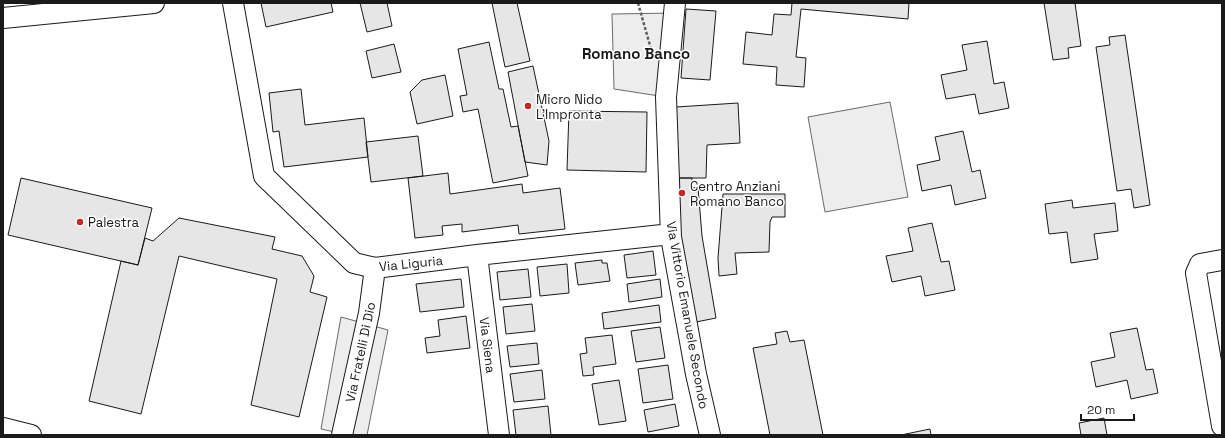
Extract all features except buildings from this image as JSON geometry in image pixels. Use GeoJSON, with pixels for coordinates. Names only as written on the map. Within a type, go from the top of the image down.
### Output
{"type":"FeatureCollection","features":[{"type":"Feature","properties":{"kind":"street"},"geometry":{"type":"LineString","coordinates":[[3,18],[154,3]]}},
{"type":"Feature","properties":{"kind":"street","name":"Via Liguria"},"geometry":{"type":"LineString","coordinates":[[233,3],[264,176],[354,263],[375,268],[477,255],[662,235],[672,237]]}},
{"type":"Feature","properties":{"kind":"street","name":"Via Vittorio Emanuele Secondo"},"geometry":{"type":"LineString","coordinates":[[675,3],[666,97],[670,214],[672,237],[696,374],[710,435]]}},
{"type":"Feature","properties":{"kind":"street","name":"Via Siena"},"geometry":{"type":"LineString","coordinates":[[477,255],[499,435]]}},
{"type":"Feature","properties":{"kind":"street"},"geometry":{"type":"LineString","coordinates":[[1222,260],[1200,264],[1196,273],[1222,426]]}},
{"type":"Feature","properties":{"kind":"street","name":"Via Fratelli Di Dio"},"geometry":{"type":"LineString","coordinates":[[342,435],[369,313],[375,268]]}},
{"type":"Feature","properties":{"kind":"street"},"geometry":{"type":"LineString","coordinates":[[3,428],[31,435]]}},
{"type":"Feature","properties":{"kind":"shaded area"},"geometry":{"type":"Polygon","coordinates":[[[674,13],[666,97],[614,89],[612,14],[674,13]]]}},
{"type":"Feature","properties":{"kind":"shaded area"},"geometry":{"type":"Polygon","coordinates":[[[890,102],[908,197],[825,212],[808,117],[890,102]]]}},
{"type":"Feature","properties":{"kind":"shaded area"},"geometry":{"type":"Polygon","coordinates":[[[341,317],[388,330],[367,435],[348,435],[321,429],[341,317]]]}},
{"type":"Feature","properties":{"kind":"place","name":"Micro Nido L'Impronta"},"geometry":{"type":"Point","coordinates":[528,106]}},
{"type":"Feature","properties":{"kind":"place","name":"Centro Anziani Romano Banco"},"geometry":{"type":"Point","coordinates":[682,193]}},
{"type":"Feature","properties":{"kind":"place","name":"Palestra"},"geometry":{"type":"Point","coordinates":[80,222]}},
{"type":"Feature","properties":{"kind":"district","name":"Romano Banco"},"geometry":{"type":"Point","coordinates":[636,54]}}]}
